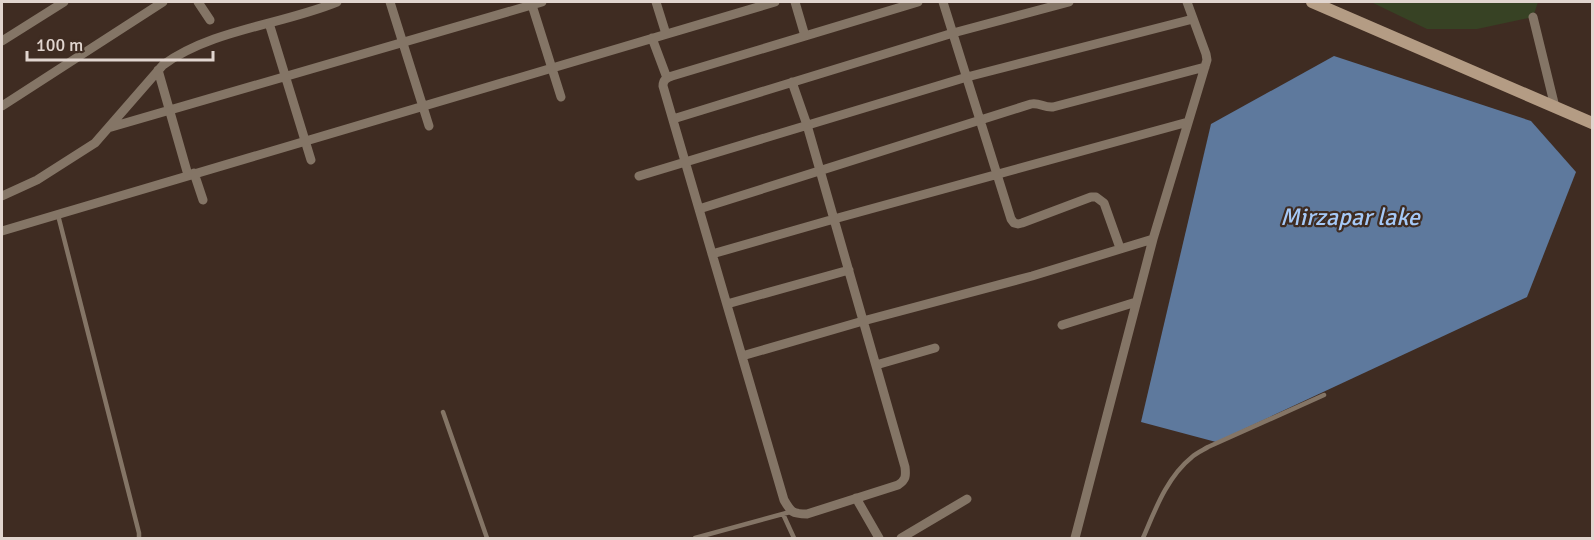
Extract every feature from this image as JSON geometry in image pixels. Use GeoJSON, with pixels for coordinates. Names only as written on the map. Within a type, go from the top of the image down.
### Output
{"type":"FeatureCollection","features":[{"type":"Feature","properties":{"kind":"street"},"geometry":{"type":"LineString","coordinates":[[2,41],[64,2]]}},
{"type":"Feature","properties":{"kind":"street"},"geometry":{"type":"LineString","coordinates":[[2,106],[163,2]]}},
{"type":"Feature","properties":{"kind":"street"},"geometry":{"type":"LineString","coordinates":[[198,2],[210,20]]}},
{"type":"Feature","properties":{"kind":"street"},"geometry":{"type":"LineString","coordinates":[[2,195],[25,187],[95,143],[158,70],[175,56],[203,43],[337,2]]}},
{"type":"Feature","properties":{"kind":"street"},"geometry":{"type":"LineString","coordinates":[[390,2],[429,126]]}},
{"type":"Feature","properties":{"kind":"street"},"geometry":{"type":"LineString","coordinates":[[108,128],[535,2],[561,97]]}},
{"type":"Feature","properties":{"kind":"street"},"geometry":{"type":"LineString","coordinates":[[656,2],[666,34]]}},
{"type":"Feature","properties":{"kind":"street"},"geometry":{"type":"LineString","coordinates":[[2,231],[775,2]]}},
{"type":"Feature","properties":{"kind":"street"},"geometry":{"type":"LineString","coordinates":[[795,2],[805,36]]}},
{"type":"Feature","properties":{"kind":"street"},"geometry":{"type":"LineString","coordinates":[[792,82],[807,125],[849,270],[906,476],[904,481],[898,485],[807,514],[787,513],[663,82],[667,78],[918,2]]}},
{"type":"Feature","properties":{"kind":"street"},"geometry":{"type":"LineString","coordinates":[[943,2],[1011,219],[1014,223],[1022,223],[1096,197],[1104,203],[1120,248]]}},
{"type":"Feature","properties":{"kind":"street"},"geometry":{"type":"LineString","coordinates":[[673,119],[952,33],[1069,2]]}},
{"type":"Feature","properties":{"kind":"street"},"geometry":{"type":"LineString","coordinates":[[1075,538],[1153,238],[1207,60],[1187,2]]}},
{"type":"Feature","properties":{"kind":"street"},"geometry":{"type":"LineString","coordinates":[[1312,2],[1593,123]]}},
{"type":"Feature","properties":{"kind":"street"},"geometry":{"type":"LineString","coordinates":[[1533,17],[1555,107]]}},
{"type":"Feature","properties":{"kind":"street"},"geometry":{"type":"LineString","coordinates":[[639,176],[966,77],[1193,19]]}},
{"type":"Feature","properties":{"kind":"street"},"geometry":{"type":"LineString","coordinates":[[269,23],[311,160]]}},
{"type":"Feature","properties":{"kind":"street"},"geometry":{"type":"LineString","coordinates":[[652,38],[667,78]]}},
{"type":"Feature","properties":{"kind":"street"},"geometry":{"type":"LineString","coordinates":[[699,209],[1035,103],[1048,108],[1053,107],[1205,67]]}},
{"type":"Feature","properties":{"kind":"street"},"geometry":{"type":"LineString","coordinates":[[158,70],[191,174],[203,200]]}},
{"type":"Feature","properties":{"kind":"street"},"geometry":{"type":"LineString","coordinates":[[712,254],[1188,122]]}},
{"type":"Feature","properties":{"kind":"street"},"geometry":{"type":"LineString","coordinates":[[742,356],[1032,276],[1153,238]]}},
{"type":"Feature","properties":{"kind":"street"},"geometry":{"type":"LineString","coordinates":[[727,304],[849,270]]}},
{"type":"Feature","properties":{"kind":"street"},"geometry":{"type":"LineString","coordinates":[[1062,325],[1136,302]]}},
{"type":"Feature","properties":{"kind":"street"},"geometry":{"type":"LineString","coordinates":[[876,365],[935,348]]}},
{"type":"Feature","properties":{"kind":"street"},"geometry":{"type":"LineString","coordinates":[[856,498],[879,538]]}},
{"type":"Feature","properties":{"kind":"street"},"geometry":{"type":"LineString","coordinates":[[901,538],[967,499]]}},
{"type":"Feature","properties":{"kind":"lane"},"geometry":{"type":"LineString","coordinates":[[58,213],[139,538]]}},
{"type":"Feature","properties":{"kind":"lane"},"geometry":{"type":"LineString","coordinates":[[1143,538],[1168,485],[1192,456],[1324,395]]}},
{"type":"Feature","properties":{"kind":"lane"},"geometry":{"type":"LineString","coordinates":[[443,412],[487,538]]}},
{"type":"Feature","properties":{"kind":"lane"},"geometry":{"type":"LineString","coordinates":[[695,538],[787,513],[794,538]]}},
{"type":"Feature","properties":{"kind":"green space"},"geometry":{"type":"Polygon","coordinates":[[[1371,2],[1538,2],[1533,17],[1477,29],[1427,29],[1371,2]]]}},
{"type":"Feature","properties":{"kind":"water","name":"Mirzapar lake"},"geometry":{"type":"Polygon","coordinates":[[[1334,56],[1531,121],[1576,172],[1527,297],[1216,442],[1141,422],[1211,124],[1334,56]]]}}]}
